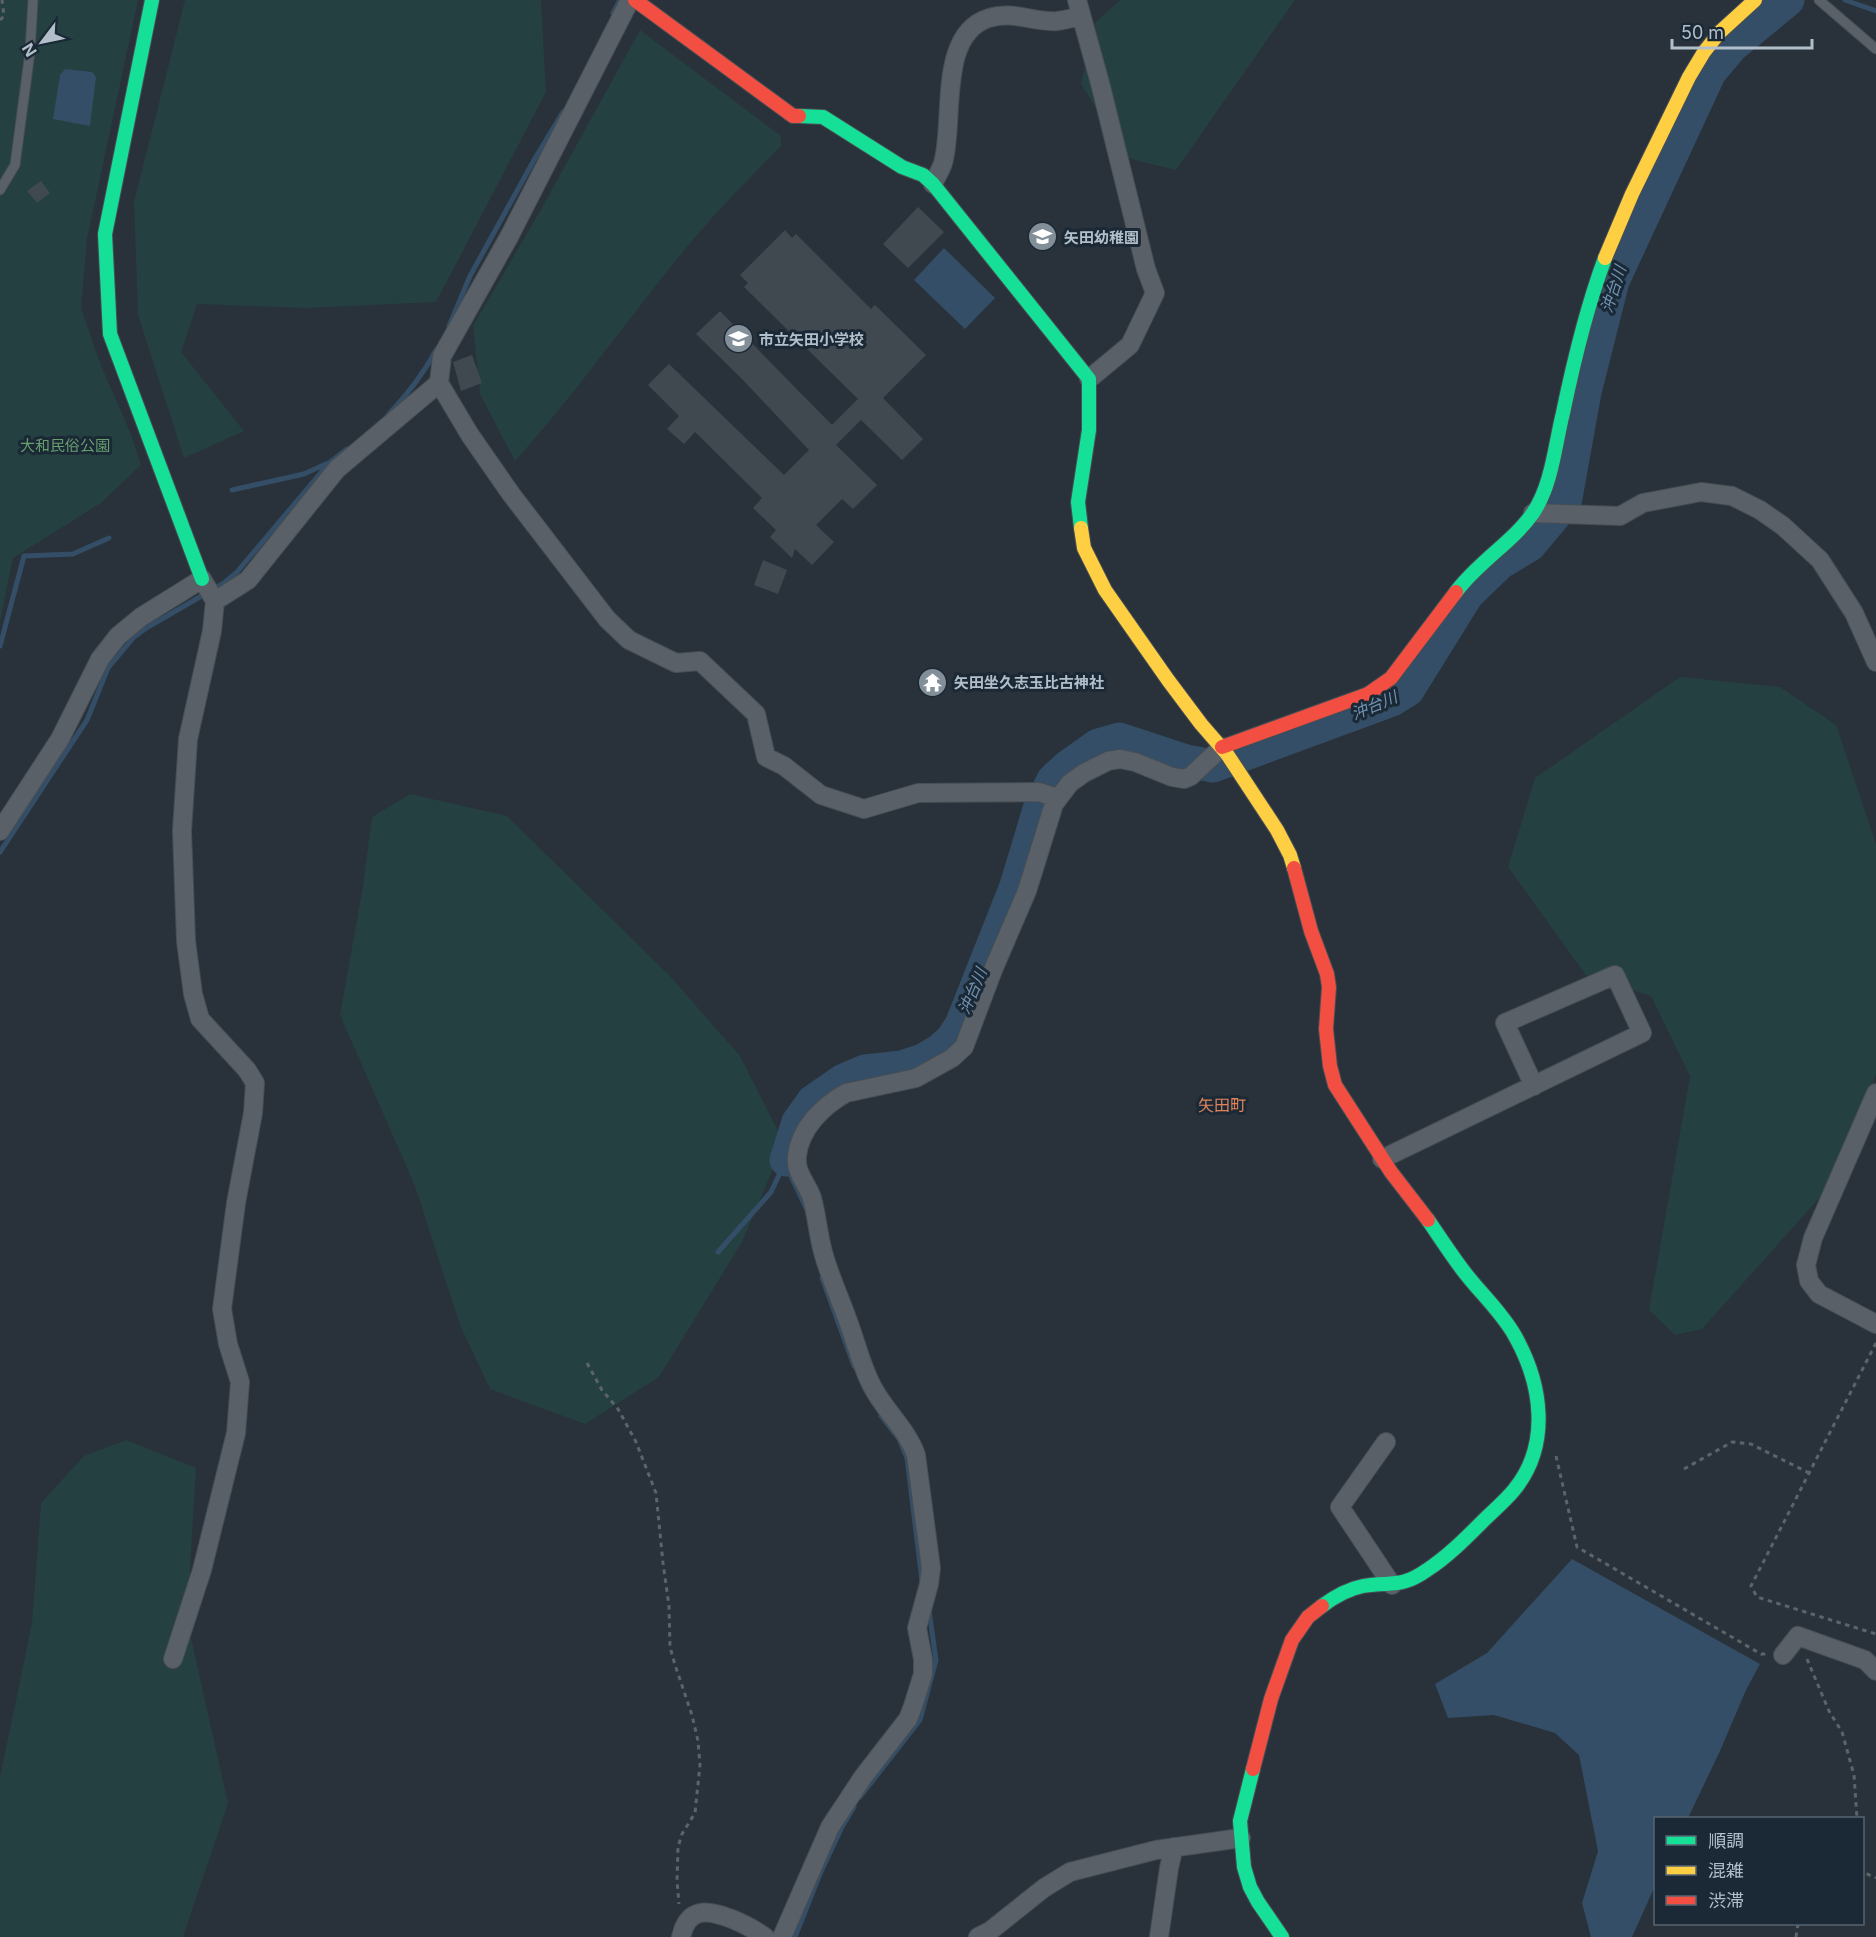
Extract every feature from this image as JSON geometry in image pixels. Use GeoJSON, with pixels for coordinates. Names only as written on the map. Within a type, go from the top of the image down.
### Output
{"type":"FeatureCollection","features":[{"type":"Feature","properties":{"kind":"street"},"geometry":{"type":"LineString","coordinates":[[152,0],[105,234],[110,334],[202,579],[214,601],[212,631],[188,739],[182,831],[186,941],[193,994],[201,1019],[247,1070],[255,1083],[222,1309],[228,1344],[240,1382],[236,1433],[202,1570],[173,1659]]}},
{"type":"Feature","properties":{"kind":"street"},"geometry":{"type":"LineString","coordinates":[[630,0],[509,237],[442,356],[439,383],[470,435],[510,494],[607,619],[629,640],[676,663],[700,661],[756,714],[766,757],[784,766],[821,795],[864,809],[918,793],[1048,795],[1084,773],[1108,761],[1120,759],[1135,762],[1172,777],[1184,778],[1203,765],[1354,700],[1383,685],[1391,678],[1462,584],[1490,555],[1517,532],[1533,513],[1540,500],[1549,472],[1592,293],[1616,231],[1679,98],[1704,52],[1720,32],[1755,0]]}},
{"type":"Feature","properties":{"kind":"street"},"geometry":{"type":"LineString","coordinates":[[635,0],[793,116],[824,117],[902,167],[923,175],[933,184],[1089,379],[1089,430],[1078,502],[1084,548],[1105,590],[1168,680],[1228,755],[1277,830],[1290,855],[1311,931],[1327,974],[1329,987],[1326,1029],[1330,1066],[1335,1085],[1382,1159],[1417,1203],[1456,1260],[1504,1319],[1516,1338],[1530,1371],[1539,1401],[1539,1436],[1529,1465],[1515,1489],[1476,1528],[1428,1570],[1405,1583],[1392,1586],[1364,1586],[1347,1591],[1326,1602],[1308,1617],[1292,1640],[1271,1699],[1240,1821],[1244,1867],[1250,1887],[1282,1937]]}},
{"type":"Feature","properties":{"kind":"street"},"geometry":{"type":"LineString","coordinates":[[933,184],[943,163],[950,85],[956,56],[963,39],[981,21],[1001,15],[1056,21],[1078,8],[1100,83],[1146,268],[1155,293],[1130,345],[1089,379]]}},
{"type":"Feature","properties":{"kind":"street"},"geometry":{"type":"LineString","coordinates":[[214,601],[248,580],[337,469],[439,383]]}},
{"type":"Feature","properties":{"kind":"street"},"geometry":{"type":"LineString","coordinates":[[1533,513],[1620,516],[1643,503],[1701,492],[1732,496],[1768,515],[1821,560],[1854,613],[1876,662]]}},
{"type":"Feature","properties":{"kind":"street"},"geometry":{"type":"LineString","coordinates":[[0,831],[60,739],[100,659],[118,636],[141,617],[202,579]]}},
{"type":"Feature","properties":{"kind":"street"},"geometry":{"type":"LineString","coordinates":[[782,1937],[830,1827],[863,1777],[908,1719],[921,1688],[923,1659],[918,1639],[919,1617],[931,1569],[916,1455],[913,1446],[879,1400],[867,1376],[823,1253],[812,1200],[798,1170],[797,1155],[807,1128],[819,1113],[838,1098],[846,1093],[916,1078],[952,1058],[964,1047],[984,991],[1027,891],[1048,795]]}},
{"type":"Feature","properties":{"kind":"street"},"geometry":{"type":"LineString","coordinates":[[1382,1159],[1534,1086],[1642,1034],[1615,975],[1505,1023],[1534,1086]]}},
{"type":"Feature","properties":{"kind":"street"},"geometry":{"type":"LineString","coordinates":[[1876,1094],[1813,1238],[1806,1265],[1809,1281],[1819,1294],[1876,1324]]}},
{"type":"Feature","properties":{"kind":"street"},"geometry":{"type":"LineString","coordinates":[[1386,1442],[1340,1507],[1392,1586]]}},
{"type":"Feature","properties":{"kind":"street"},"geometry":{"type":"LineString","coordinates":[[1783,1655],[1798,1636],[1865,1660],[1876,1671]]}},
{"type":"Feature","properties":{"kind":"street"},"geometry":{"type":"LineString","coordinates":[[978,1937],[990,1931],[1044,1888],[1070,1872],[1156,1850],[1241,1838]]}},
{"type":"Feature","properties":{"kind":"street"},"geometry":{"type":"LineString","coordinates":[[1159,1937],[1174,1847]]}},
{"type":"Feature","properties":{"kind":"street"},"geometry":{"type":"LineString","coordinates":[[683,1931],[692,1917],[701,1912],[712,1912],[749,1926],[765,1937]]}},
{"type":"Feature","properties":{"kind":"lane"},"geometry":{"type":"LineString","coordinates":[[0,190],[15,165],[30,52],[33,0]]}},
{"type":"Feature","properties":{"kind":"lane"},"geometry":{"type":"LineString","coordinates":[[1820,0],[1876,49]]}},
{"type":"Feature","properties":{"kind":"path"},"geometry":{"type":"LineString","coordinates":[[0,20],[3,16],[2,0]]}},
{"type":"Feature","properties":{"kind":"path"},"geometry":{"type":"LineString","coordinates":[[1876,1343],[1751,1586],[1757,1597],[1876,1634]]}},
{"type":"Feature","properties":{"kind":"path"},"geometry":{"type":"LineString","coordinates":[[586,1363],[602,1390],[618,1409],[636,1442],[656,1493],[669,1606],[670,1647],[692,1715],[698,1741],[700,1765],[695,1813],[682,1834],[678,1847],[677,1881],[683,1931]]}},
{"type":"Feature","properties":{"kind":"path"},"geometry":{"type":"LineString","coordinates":[[1684,1469],[1732,1442],[1751,1444],[1809,1473]]}},
{"type":"Feature","properties":{"kind":"path"},"geometry":{"type":"LineString","coordinates":[[1553,1448],[1577,1547],[1761,1654],[1783,1655]]}},
{"type":"Feature","properties":{"kind":"path"},"geometry":{"type":"LineString","coordinates":[[1798,1636],[1829,1711],[1842,1732],[1854,1775],[1857,1817]]}},
{"type":"Feature","properties":{"kind":"green space","name":"大和民俗公園"},"geometry":{"type":"Polygon","coordinates":[[[0,0],[138,0],[87,239],[81,308],[100,363],[130,432],[141,465],[101,503],[13,558],[0,621],[0,0]]]}},
{"type":"Feature","properties":{"kind":"green space"},"geometry":{"type":"Polygon","coordinates":[[[185,0],[541,0],[546,92],[436,302],[305,308],[197,304],[181,352],[244,431],[184,458],[138,315],[134,202],[185,0]]]}},
{"type":"Feature","properties":{"kind":"green space"},"geometry":{"type":"Polygon","coordinates":[[[1120,0],[1295,0],[1176,170],[1127,158],[1081,84],[1095,23],[1120,0]]]}},
{"type":"Feature","properties":{"kind":"green space"},"geometry":{"type":"Polygon","coordinates":[[[640,30],[781,136],[781,146],[719,210],[686,249],[541,432],[515,461],[480,394],[473,326],[543,206],[640,30]]]}},
{"type":"Feature","properties":{"kind":"green space"},"geometry":{"type":"Polygon","coordinates":[[[1680,677],[1780,687],[1836,725],[1876,844],[1876,1074],[1839,1176],[1702,1329],[1675,1335],[1649,1310],[1690,1076],[1651,996],[1586,975],[1508,867],[1535,778],[1680,677]]]}},
{"type":"Feature","properties":{"kind":"green space"},"geometry":{"type":"Polygon","coordinates":[[[410,794],[507,816],[669,975],[740,1056],[784,1143],[742,1242],[659,1377],[585,1424],[490,1389],[460,1325],[415,1186],[340,1015],[363,886],[372,817],[410,794]]]}},
{"type":"Feature","properties":{"kind":"green space"},"geometry":{"type":"Polygon","coordinates":[[[126,1440],[196,1468],[187,1620],[228,1803],[183,1937],[0,1937],[0,1777],[32,1623],[41,1503],[84,1456],[126,1440]]]}},
{"type":"Feature","properties":{"kind":"water"},"geometry":{"type":"Polygon","coordinates":[[[65,69],[92,72],[96,77],[90,126],[53,119],[60,75],[65,69]]]}},
{"type":"Feature","properties":{"kind":"water"},"geometry":{"type":"Polygon","coordinates":[[[944,248],[995,298],[965,329],[914,280],[944,248]]]}},
{"type":"Feature","properties":{"kind":"water"},"geometry":{"type":"Polygon","coordinates":[[[1572,1559],[1760,1664],[1688,1817],[1654,1817],[1654,1888],[1632,1937],[1591,1937],[1582,1903],[1598,1851],[1579,1755],[1555,1733],[1494,1715],[1448,1718],[1435,1684],[1487,1653],[1572,1559]]]}},
{"type":"Feature","properties":{"kind":"building"},"geometry":{"type":"Polygon","coordinates":[[[41,181],[50,193],[37,203],[27,191],[41,181]]]}},
{"type":"Feature","properties":{"kind":"building"},"geometry":{"type":"Polygon","coordinates":[[[918,207],[944,232],[908,268],[883,244],[918,207]]]}},
{"type":"Feature","properties":{"kind":"building"},"geometry":{"type":"Polygon","coordinates":[[[785,230],[792,238],[796,234],[871,309],[875,305],[926,355],[883,398],[923,439],[902,460],[861,420],[836,445],[877,485],[853,509],[842,499],[816,525],[834,542],[812,565],[795,549],[792,558],[770,537],[776,530],[753,508],[762,498],[695,432],[684,444],[667,429],[679,416],[648,385],[669,364],[784,475],[809,450],[696,334],[720,311],[832,425],[858,399],[744,287],[748,283],[740,275],[785,230]]]}},
{"type":"Feature","properties":{"kind":"building"},"geometry":{"type":"Polygon","coordinates":[[[472,355],[482,383],[461,391],[453,362],[472,355]]]}},
{"type":"Feature","properties":{"kind":"building"},"geometry":{"type":"Polygon","coordinates":[[[763,560],[787,570],[778,594],[754,585],[763,560]]]}},
{"type":"Feature","properties":{"kind":"waterway"},"geometry":{"type":"LineString","coordinates":[[613,13],[620,0]]}},
{"type":"Feature","properties":{"kind":"waterway","name":"沖台川"},"geometry":{"type":"LineString","coordinates":[[786,1160],[798,1122],[813,1101],[842,1081],[865,1071],[902,1067],[923,1060],[940,1050],[952,1039],[961,1025],[1016,886],[1040,806],[1053,780],[1067,767],[1098,745],[1119,739],[1186,761],[1213,766],[1392,700],[1408,690],[1467,595],[1500,563],[1530,545],[1565,503],[1585,392],[1613,281],[1710,72],[1732,46],[1788,0]]}},
{"type":"Feature","properties":{"kind":"waterway"},"geometry":{"type":"LineString","coordinates":[[1845,0],[1876,11]]}},
{"type":"Feature","properties":{"kind":"waterway"},"geometry":{"type":"LineString","coordinates":[[449,326],[470,276],[563,112]]}},
{"type":"Feature","properties":{"kind":"waterway"},"geometry":{"type":"LineString","coordinates":[[388,415],[426,368],[436,350]]}},
{"type":"Feature","properties":{"kind":"waterway"},"geometry":{"type":"LineString","coordinates":[[0,852],[87,720],[108,668],[134,637],[224,583],[237,572],[329,463],[347,449]]}},
{"type":"Feature","properties":{"kind":"waterway"},"geometry":{"type":"LineString","coordinates":[[232,490],[304,474],[328,463]]}},
{"type":"Feature","properties":{"kind":"waterway"},"geometry":{"type":"LineString","coordinates":[[0,646],[24,556],[73,554],[109,538]]}},
{"type":"Feature","properties":{"kind":"waterway"},"geometry":{"type":"LineString","coordinates":[[786,1160],[806,1208]]}},
{"type":"Feature","properties":{"kind":"waterway"},"geometry":{"type":"LineString","coordinates":[[718,1252],[771,1192],[786,1160]]}},
{"type":"Feature","properties":{"kind":"waterway"},"geometry":{"type":"LineString","coordinates":[[822,1278],[854,1366]]}},
{"type":"Feature","properties":{"kind":"waterway"},"geometry":{"type":"LineString","coordinates":[[881,1416],[899,1439],[907,1458],[922,1581]]}},
{"type":"Feature","properties":{"kind":"waterway"},"geometry":{"type":"LineString","coordinates":[[860,1797],[920,1720],[936,1660],[929,1610]]}},
{"type":"Feature","properties":{"kind":"waterway"},"geometry":{"type":"LineString","coordinates":[[795,1937],[820,1874],[854,1807]]}},
{"type":"Feature","properties":{"kind":"traffic: fast"},"geometry":{"type":"LineString","coordinates":[[152,0],[105,234],[110,334],[202,579]]}},
{"type":"Feature","properties":{"kind":"traffic: fast"},"geometry":{"type":"LineString","coordinates":[[799,116],[823,117],[902,167],[923,175],[933,184],[1089,379],[1089,430],[1078,502],[1081,528]]}},
{"type":"Feature","properties":{"kind":"traffic: fast"},"geometry":{"type":"LineString","coordinates":[[1456,592],[1474,571],[1525,523],[1545,490],[1581,335],[1605,258]]}},
{"type":"Feature","properties":{"kind":"traffic: fast"},"geometry":{"type":"LineString","coordinates":[[1322,1606],[1352,1589],[1410,1580],[1434,1565],[1449,1554],[1514,1490],[1534,1454],[1538,1434],[1536,1394],[1524,1355],[1503,1318],[1462,1269],[1428,1220]]}},
{"type":"Feature","properties":{"kind":"traffic: fast"},"geometry":{"type":"LineString","coordinates":[[1253,1769],[1240,1821],[1244,1867],[1250,1887],[1258,1902],[1282,1937]]}},
{"type":"Feature","properties":{"kind":"traffic: slow"},"geometry":{"type":"LineString","coordinates":[[1605,258],[1632,194],[1689,77],[1704,52],[1720,32],[1755,0]]}},
{"type":"Feature","properties":{"kind":"traffic: slow"},"geometry":{"type":"LineString","coordinates":[[1081,528],[1084,548],[1105,590],[1168,680],[1227,754],[1277,830],[1294,868]]}},
{"type":"Feature","properties":{"kind":"traffic: jam"},"geometry":{"type":"LineString","coordinates":[[635,0],[793,116],[799,116]]}},
{"type":"Feature","properties":{"kind":"traffic: jam"},"geometry":{"type":"LineString","coordinates":[[1222,747],[1368,694],[1391,678],[1456,592]]}},
{"type":"Feature","properties":{"kind":"traffic: jam"},"geometry":{"type":"LineString","coordinates":[[1294,868],[1311,931],[1327,974],[1329,987],[1326,1029],[1330,1066],[1335,1085],[1391,1172],[1428,1220]]}},
{"type":"Feature","properties":{"kind":"traffic: jam"},"geometry":{"type":"LineString","coordinates":[[1253,1769],[1271,1699],[1292,1640],[1308,1617],[1322,1606]]}},
{"type":"Feature","properties":{"kind":"place","name":"矢田幼稚園"},"geometry":{"type":"Point","coordinates":[1043,237]}},
{"type":"Feature","properties":{"kind":"place","name":"市立矢田小学校"},"geometry":{"type":"Point","coordinates":[738,339]}},
{"type":"Feature","properties":{"kind":"place","name":"矢田坐久志玉比古神社"},"geometry":{"type":"Point","coordinates":[933,682]}},
{"type":"Feature","properties":{"kind":"district","name":"矢田町"},"geometry":{"type":"Point","coordinates":[1222,1105]}}]}
